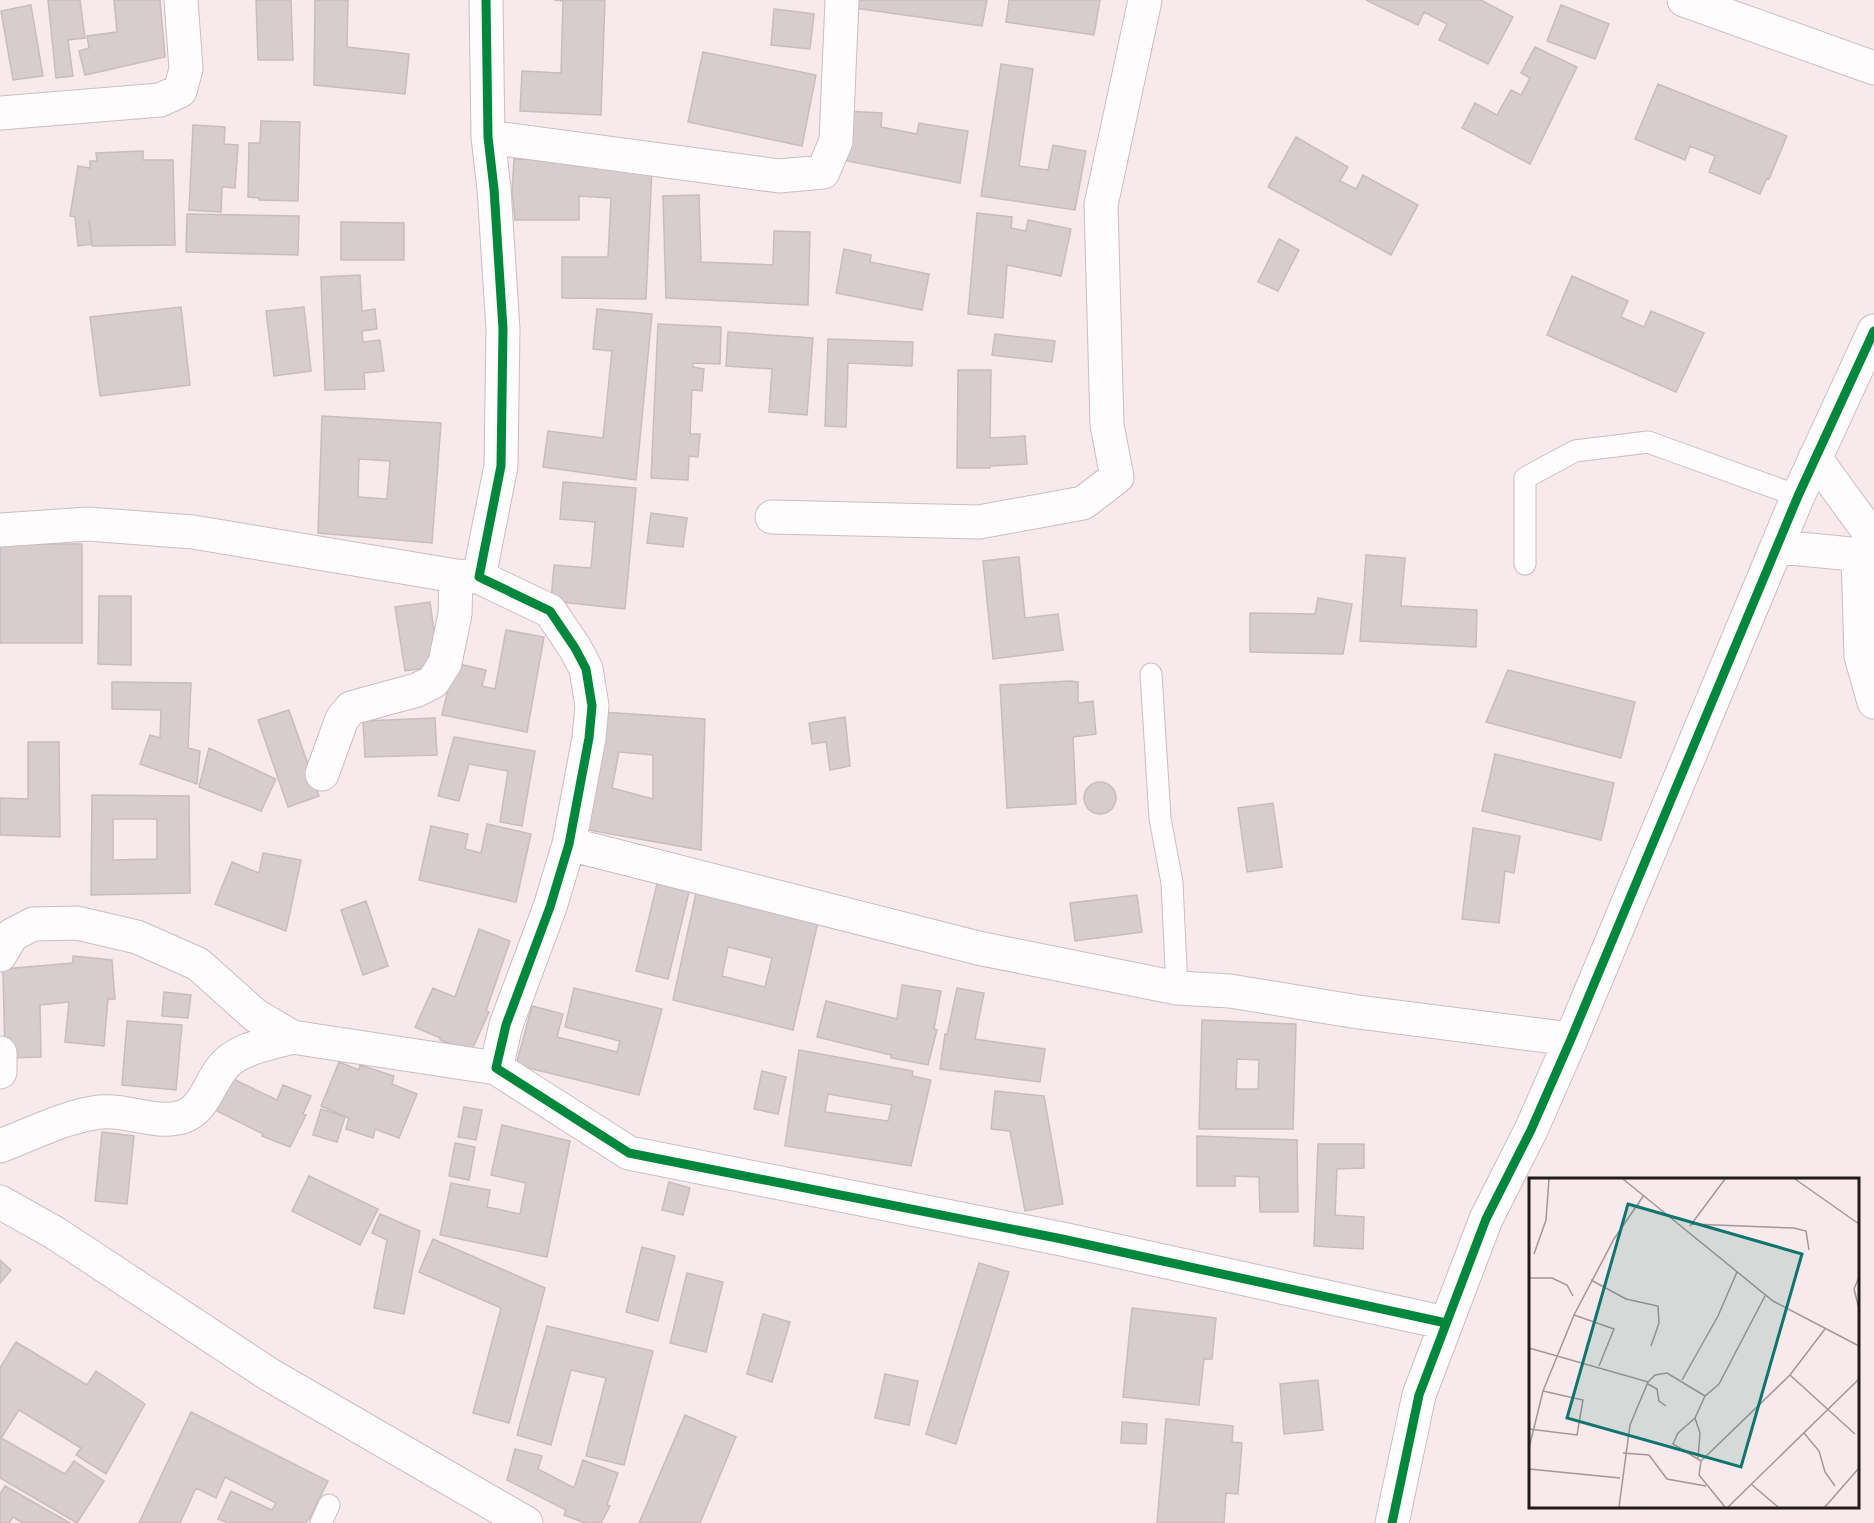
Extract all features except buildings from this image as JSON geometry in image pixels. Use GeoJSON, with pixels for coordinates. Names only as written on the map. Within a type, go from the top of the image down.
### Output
{"type":"FeatureCollection","features":[{"type":"Feature","properties":{"kind":"street"},"geometry":{"type":"LineString","coordinates":[[0,113],[160,100],[180,91],[186,69],[181,0]]}},
{"type":"Feature","properties":{"kind":"street"},"geometry":{"type":"LineString","coordinates":[[322,774],[342,719],[351,708],[417,690],[433,681],[446,663],[455,614],[501,466],[502,329],[494,189],[488,137],[486,0]]}},
{"type":"Feature","properties":{"kind":"street"},"geometry":{"type":"LineString","coordinates":[[488,137],[778,177],[823,172],[836,141],[842,0]]}},
{"type":"Feature","properties":{"kind":"street"},"geometry":{"type":"LineString","coordinates":[[772,517],[979,522],[1083,503],[1117,477],[1107,425],[1101,205],[1145,0]]}},
{"type":"Feature","properties":{"kind":"street"},"geometry":{"type":"LineString","coordinates":[[1684,0],[1874,68]]}},
{"type":"Feature","properties":{"kind":"street"},"geometry":{"type":"LineString","coordinates":[[1392,1523],[1419,1395],[1486,1219],[1531,1130],[1571,1039],[1798,496],[1874,331]]}},
{"type":"Feature","properties":{"kind":"street"},"geometry":{"type":"LineString","coordinates":[[1815,458],[1869,550],[1861,656],[1874,702]]}},
{"type":"Feature","properties":{"kind":"street"},"geometry":{"type":"LineString","coordinates":[[0,530],[88,524],[193,532],[468,576],[550,611],[586,669],[592,706],[589,738],[569,844],[550,906],[506,1025],[496,1068]]}},
{"type":"Feature","properties":{"kind":"street"},"geometry":{"type":"LineString","coordinates":[[1778,547],[1869,550]]}},
{"type":"Feature","properties":{"kind":"street"},"geometry":{"type":"LineString","coordinates":[[569,844],[978,948],[1177,988],[1230,991],[1358,1012],[1571,1039]]}},
{"type":"Feature","properties":{"kind":"street"},"geometry":{"type":"LineString","coordinates":[[0,955],[12,935],[33,924],[77,923],[137,937],[198,964],[255,1015],[292,1037],[496,1068],[629,1153],[1062,1239],[1446,1323]]}},
{"type":"Feature","properties":{"kind":"street"},"geometry":{"type":"LineString","coordinates":[[0,1146],[65,1122],[101,1112],[160,1119],[182,1117],[193,1112],[222,1067],[235,1056],[292,1037]]}},
{"type":"Feature","properties":{"kind":"street"},"geometry":{"type":"LineString","coordinates":[[0,1053],[0,1072]]}},
{"type":"Feature","properties":{"kind":"street"},"geometry":{"type":"LineString","coordinates":[[0,1203],[55,1233],[270,1375],[525,1523]]}},
{"type":"Feature","properties":{"kind":"lane"},"geometry":{"type":"LineString","coordinates":[[1525,564],[1525,478],[1575,451],[1648,442],[1798,496]]}},
{"type":"Feature","properties":{"kind":"lane"},"geometry":{"type":"LineString","coordinates":[[1151,674],[1160,818],[1172,883],[1177,988]]}},
{"type":"Feature","properties":{"kind":"cycle path"},"geometry":{"type":"LineString","coordinates":[[486,0],[488,137],[494,189],[503,329],[501,466],[479,577],[550,611],[586,669],[592,706],[589,738],[569,844],[550,907],[506,1025],[496,1068],[629,1153],[1062,1239],[1446,1323]]}},
{"type":"Feature","properties":{"kind":"cycle path"},"geometry":{"type":"LineString","coordinates":[[1392,1523],[1419,1395],[1486,1219],[1531,1130],[1571,1039],[1798,496],[1874,331]]}}]}
